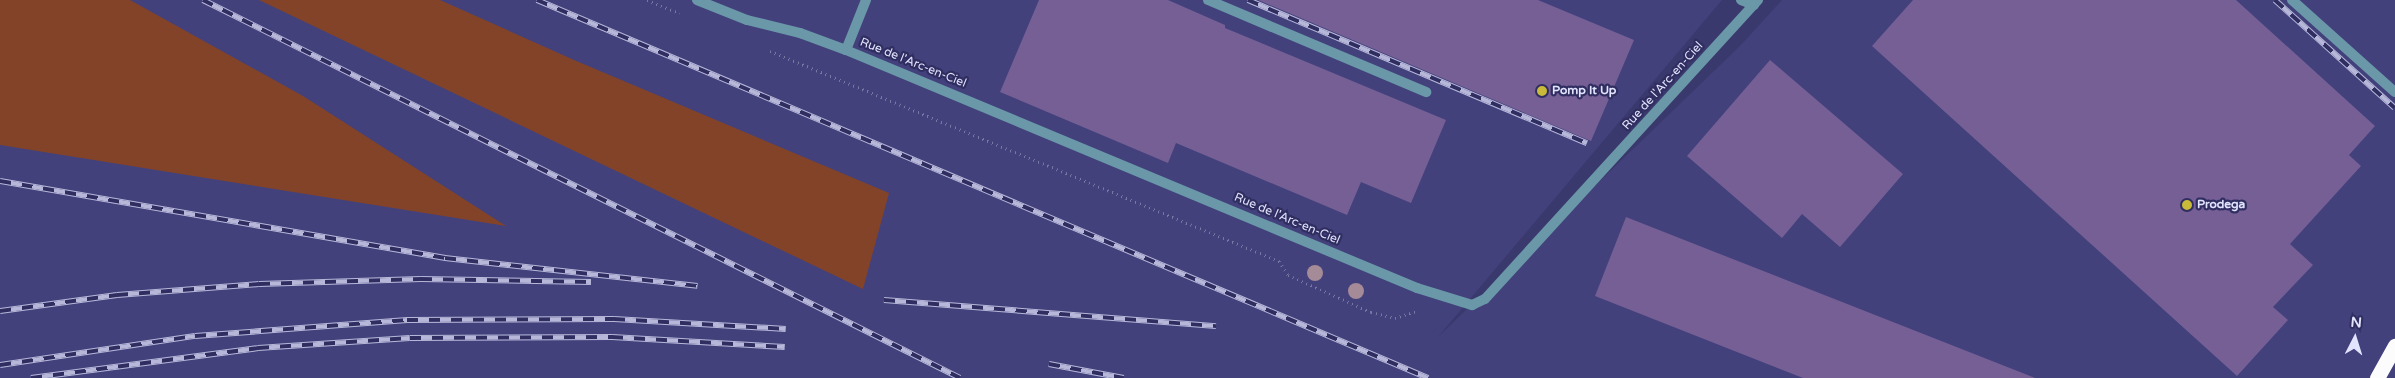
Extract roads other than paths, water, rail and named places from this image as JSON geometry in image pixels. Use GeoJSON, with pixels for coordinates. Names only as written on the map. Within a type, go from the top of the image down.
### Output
{"type":"FeatureCollection","features":[{"type":"Feature","properties":{"kind":"highway"},"geometry":{"type":"LineString","coordinates":[[2377,378],[2395,346]]}},
{"type":"Feature","properties":{"kind":"street","name":"Rue de l'Arc-en-Ciel"},"geometry":{"type":"LineString","coordinates":[[697,0],[747,20],[800,33],[846,50],[1417,288],[1472,304],[1485,299],[1756,2]]}},
{"type":"Feature","properties":{"kind":"street"},"geometry":{"type":"LineString","coordinates":[[846,50],[866,0]]}},
{"type":"Feature","properties":{"kind":"street"},"geometry":{"type":"LineString","coordinates":[[1208,0],[1426,92]]}},
{"type":"Feature","properties":{"kind":"street","name":"Rue de l'Arc-en-Ciel"},"geometry":{"type":"LineString","coordinates":[[1741,0],[1756,2]]}},
{"type":"Feature","properties":{"kind":"street"},"geometry":{"type":"LineString","coordinates":[[2292,0],[2395,92]]}},
{"type":"Feature","properties":{"kind":"railway"},"geometry":{"type":"LineString","coordinates":[[203,0],[960,378]]}},
{"type":"Feature","properties":{"kind":"railway"},"geometry":{"type":"LineString","coordinates":[[537,0],[1428,378]]}},
{"type":"Feature","properties":{"kind":"railway"},"geometry":{"type":"LineString","coordinates":[[1248,0],[1587,143]]}},
{"type":"Feature","properties":{"kind":"railway"},"geometry":{"type":"LineString","coordinates":[[2275,0],[2395,108]]}},
{"type":"Feature","properties":{"kind":"railway"},"geometry":{"type":"LineString","coordinates":[[0,181],[445,258],[697,286]]}},
{"type":"Feature","properties":{"kind":"railway"},"geometry":{"type":"LineString","coordinates":[[0,311],[117,295],[259,284],[421,279],[591,282]]}},
{"type":"Feature","properties":{"kind":"railway"},"geometry":{"type":"LineString","coordinates":[[884,300],[1216,326]]}},
{"type":"Feature","properties":{"kind":"railway"},"geometry":{"type":"LineString","coordinates":[[0,365],[195,336],[407,320],[614,319],[786,329]]}},
{"type":"Feature","properties":{"kind":"railway"},"geometry":{"type":"LineString","coordinates":[[31,378],[258,348],[410,338],[612,337],[785,347]]}},
{"type":"Feature","properties":{"kind":"railway"},"geometry":{"type":"LineString","coordinates":[[1049,364],[1124,378]]}},
{"type":"Feature","properties":{"kind":"place","name":"Pomp It Up"},"geometry":{"type":"Point","coordinates":[1542,91]}},
{"type":"Feature","properties":{"kind":"place","name":"Prodega"},"geometry":{"type":"Point","coordinates":[2187,205]}}]}
